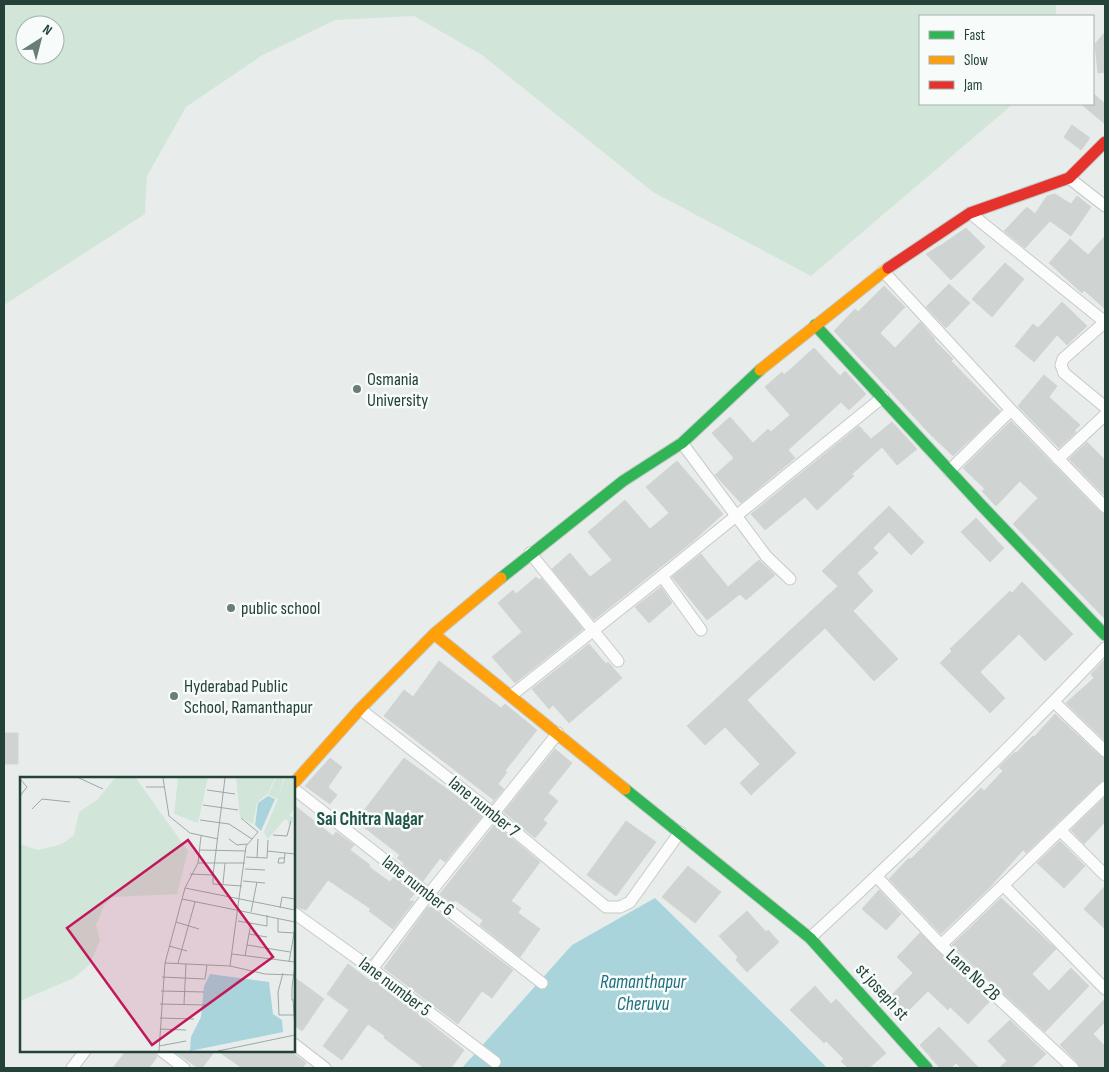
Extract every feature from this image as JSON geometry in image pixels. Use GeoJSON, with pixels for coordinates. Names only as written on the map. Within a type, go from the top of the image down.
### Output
{"type":"FeatureCollection","features":[{"type":"Feature","properties":{"kind":"street"},"geometry":{"type":"LineString","coordinates":[[295,782],[360,709],[434,634],[530,553],[623,481],[682,443],[768,363],[814,325],[883,271],[970,213],[1070,178],[1105,142]]}},
{"type":"Feature","properties":{"kind":"street"},"geometry":{"type":"LineString","coordinates":[[1070,178],[1105,206]]}},
{"type":"Feature","properties":{"kind":"street"},"geometry":{"type":"LineString","coordinates":[[970,213],[1105,322],[1061,365],[1064,373],[1105,407]]}},
{"type":"Feature","properties":{"kind":"street"},"geometry":{"type":"LineString","coordinates":[[883,271],[1011,410],[1105,507]]}},
{"type":"Feature","properties":{"kind":"street"},"geometry":{"type":"LineString","coordinates":[[814,325],[1105,635]]}},
{"type":"Feature","properties":{"kind":"street"},"geometry":{"type":"LineString","coordinates":[[512,695],[883,397]]}},
{"type":"Feature","properties":{"kind":"street"},"geometry":{"type":"LineString","coordinates":[[949,470],[1011,410]]}},
{"type":"Feature","properties":{"kind":"street"},"geometry":{"type":"LineString","coordinates":[[1058,459],[1105,415]]}},
{"type":"Feature","properties":{"kind":"street"},"geometry":{"type":"LineString","coordinates":[[682,443],[766,556],[790,579]]}},
{"type":"Feature","properties":{"kind":"street"},"geometry":{"type":"LineString","coordinates":[[530,553],[618,661]]}},
{"type":"Feature","properties":{"kind":"street"},"geometry":{"type":"LineString","coordinates":[[662,576],[701,630]]}},
{"type":"Feature","properties":{"kind":"street","name":"st joseph st"},"geometry":{"type":"LineString","coordinates":[[434,634],[512,695],[810,938],[921,1066]]}},
{"type":"Feature","properties":{"kind":"street"},"geometry":{"type":"LineString","coordinates":[[810,938],[877,877],[1054,702],[1105,648]]}},
{"type":"Feature","properties":{"kind":"street"},"geometry":{"type":"LineString","coordinates":[[1054,702],[1105,751]]}},
{"type":"Feature","properties":{"kind":"street","name":"lane number 7"},"geometry":{"type":"LineString","coordinates":[[360,709],[494,814],[606,906],[620,907],[630,902],[680,832]]}},
{"type":"Feature","properties":{"kind":"street"},"geometry":{"type":"LineString","coordinates":[[372,970],[429,894],[558,733]]}},
{"type":"Feature","properties":{"kind":"street"},"geometry":{"type":"LineString","coordinates":[[942,945],[1105,787]]}},
{"type":"Feature","properties":{"kind":"street","name":"lane number 6"},"geometry":{"type":"LineString","coordinates":[[295,790],[542,983]]}},
{"type":"Feature","properties":{"kind":"street"},"geometry":{"type":"LineString","coordinates":[[1061,831],[1105,875]]}},
{"type":"Feature","properties":{"kind":"street","name":"Lane No 2B"},"geometry":{"type":"LineString","coordinates":[[877,877],[942,945],[1073,1068]]}},
{"type":"Feature","properties":{"kind":"street"},"geometry":{"type":"LineString","coordinates":[[1004,886],[1105,989]]}},
{"type":"Feature","properties":{"kind":"street","name":"lane number 5"},"geometry":{"type":"LineString","coordinates":[[295,914],[495,1062]]}},
{"type":"Feature","properties":{"kind":"street"},"geometry":{"type":"LineString","coordinates":[[295,1045],[325,1068]]}},
{"type":"Feature","properties":{"kind":"street"},"geometry":{"type":"LineString","coordinates":[[72,1068],[84,1052]]}},
{"type":"Feature","properties":{"kind":"street"},"geometry":{"type":"LineString","coordinates":[[163,1052],[184,1068]]}},
{"type":"Feature","properties":{"kind":"green space"},"geometry":{"type":"Polygon","coordinates":[[[4,4],[1056,4],[1056,15],[919,15],[919,105],[1012,105],[811,276],[653,192],[482,55],[414,16],[335,20],[261,56],[186,107],[147,176],[145,214],[4,305],[4,4]]]}},
{"type":"Feature","properties":{"kind":"water","name":"Ramanthapur Cheruvu"},"geometry":{"type":"Polygon","coordinates":[[[655,898],[827,1068],[462,1068],[572,945],[655,898]]]}},
{"type":"Feature","properties":{"kind":"building"},"geometry":{"type":"Polygon","coordinates":[[[1105,32],[1105,72],[1098,73],[1095,44],[1105,32]]]}},
{"type":"Feature","properties":{"kind":"building"},"geometry":{"type":"Polygon","coordinates":[[[1094,94],[1105,104],[1105,124],[1082,105],[1094,105],[1094,94]]]}},
{"type":"Feature","properties":{"kind":"building"},"geometry":{"type":"Polygon","coordinates":[[[1072,125],[1090,138],[1081,150],[1064,137],[1072,125]]]}},
{"type":"Feature","properties":{"kind":"building"},"geometry":{"type":"Polygon","coordinates":[[[1055,194],[1071,204],[1077,196],[1091,207],[1071,236],[1050,221],[1025,248],[1004,231],[1027,207],[1035,214],[1047,196],[1055,194]]]}},
{"type":"Feature","properties":{"kind":"building"},"geometry":{"type":"Polygon","coordinates":[[[966,228],[985,247],[951,280],[926,254],[966,228]]]}},
{"type":"Feature","properties":{"kind":"building"},"geometry":{"type":"Polygon","coordinates":[[[1105,236],[1105,309],[1084,290],[1082,293],[1049,263],[1070,239],[1088,255],[1105,236]]]}},
{"type":"Feature","properties":{"kind":"building"},"geometry":{"type":"Polygon","coordinates":[[[1005,263],[1024,279],[992,317],[972,299],[1005,263]]]}},
{"type":"Feature","properties":{"kind":"building"},"geometry":{"type":"Polygon","coordinates":[[[949,284],[970,303],[946,328],[926,307],[949,284]]]}},
{"type":"Feature","properties":{"kind":"building"},"geometry":{"type":"Polygon","coordinates":[[[884,286],[905,307],[880,333],[895,348],[920,322],[934,340],[953,359],[951,361],[1000,411],[953,456],[834,331],[855,309],[858,312],[884,286]]]}},
{"type":"Feature","properties":{"kind":"building"},"geometry":{"type":"Polygon","coordinates":[[[1062,302],[1087,326],[1067,345],[1057,335],[1034,362],[1015,346],[1033,324],[1038,328],[1062,302]]]}},
{"type":"Feature","properties":{"kind":"building"},"geometry":{"type":"Polygon","coordinates":[[[814,348],[840,376],[845,371],[866,394],[849,410],[841,402],[788,450],[795,458],[741,503],[715,475],[734,458],[712,433],[730,417],[753,443],[768,429],[771,432],[790,415],[765,387],[782,372],[784,375],[814,348]]]}},
{"type":"Feature","properties":{"kind":"building"},"geometry":{"type":"Polygon","coordinates":[[[1044,375],[1057,386],[1049,397],[1080,425],[1074,431],[1076,432],[1059,448],[1018,406],[1044,375]]]}},
{"type":"Feature","properties":{"kind":"building"},"geometry":{"type":"Polygon","coordinates":[[[1011,421],[1100,512],[1105,514],[1105,619],[1013,524],[1038,498],[1020,481],[996,506],[982,491],[985,489],[963,468],[1011,421]]]}},
{"type":"Feature","properties":{"kind":"building"},"geometry":{"type":"Polygon","coordinates":[[[892,422],[917,449],[897,465],[882,447],[817,510],[805,497],[765,530],[751,514],[859,426],[871,439],[892,422]]]}},
{"type":"Feature","properties":{"kind":"building"},"geometry":{"type":"Polygon","coordinates":[[[1087,442],[1105,460],[1105,496],[1069,459],[1087,442]]]}},
{"type":"Feature","properties":{"kind":"building"},"geometry":{"type":"Polygon","coordinates":[[[677,461],[723,514],[692,542],[594,620],[552,569],[570,553],[590,577],[612,560],[588,532],[625,500],[650,529],[669,513],[646,487],[677,461]]]}},
{"type":"Feature","properties":{"kind":"building"},"geometry":{"type":"Polygon","coordinates":[[[889,506],[924,542],[911,555],[889,532],[873,548],[878,553],[857,573],[873,591],[853,611],[898,659],[874,681],[825,628],[747,700],[796,753],[751,795],[740,783],[760,764],[725,727],[705,745],[687,726],[838,586],[822,571],[889,506]]]}},
{"type":"Feature","properties":{"kind":"building"},"geometry":{"type":"Polygon","coordinates":[[[976,518],[1004,548],[990,562],[961,532],[976,518]]]}},
{"type":"Feature","properties":{"kind":"building"},"geometry":{"type":"Polygon","coordinates":[[[701,554],[728,587],[759,560],[775,575],[746,600],[740,594],[707,620],[672,577],[701,554]]]}},
{"type":"Feature","properties":{"kind":"building"},"geometry":{"type":"Polygon","coordinates":[[[536,577],[539,580],[541,578],[583,629],[515,683],[492,657],[522,632],[498,603],[513,590],[516,594],[536,577]]]}},
{"type":"Feature","properties":{"kind":"building"},"geometry":{"type":"Polygon","coordinates":[[[1022,582],[1073,634],[1045,661],[1019,634],[980,672],[1005,698],[990,713],[940,663],[952,651],[950,649],[1010,591],[1012,593],[1022,582]]]}},
{"type":"Feature","properties":{"kind":"building"},"geometry":{"type":"Polygon","coordinates":[[[661,587],[672,603],[649,623],[635,607],[661,587]]]}},
{"type":"Feature","properties":{"kind":"building"},"geometry":{"type":"Polygon","coordinates":[[[589,644],[606,664],[608,662],[622,678],[569,723],[553,705],[549,709],[532,689],[589,644]]]}},
{"type":"Feature","properties":{"kind":"building"},"geometry":{"type":"Polygon","coordinates":[[[1105,659],[1105,741],[1066,703],[1094,678],[1091,674],[1105,659]]]}},
{"type":"Feature","properties":{"kind":"building"},"geometry":{"type":"Polygon","coordinates":[[[439,661],[501,708],[505,704],[537,730],[505,771],[507,772],[498,784],[504,789],[492,803],[494,800],[384,716],[404,690],[413,697],[439,661]]]}},
{"type":"Feature","properties":{"kind":"building"},"geometry":{"type":"Polygon","coordinates":[[[1055,714],[1100,756],[1105,758],[1105,780],[1100,782],[1026,853],[1023,850],[990,887],[941,934],[889,879],[981,788],[984,791],[1003,771],[999,767],[1034,737],[1055,714]]]}},
{"type":"Feature","properties":{"kind":"building"},"geometry":{"type":"Polygon","coordinates":[[[4,733],[18,733],[18,764],[4,764],[4,733]]]}},
{"type":"Feature","properties":{"kind":"building"},"geometry":{"type":"Polygon","coordinates":[[[555,749],[572,763],[548,793],[558,801],[543,820],[547,823],[535,838],[504,812],[555,749]]]}},
{"type":"Feature","properties":{"kind":"building"},"geometry":{"type":"Polygon","coordinates":[[[330,758],[342,767],[328,787],[337,795],[330,804],[305,786],[330,758]]]}},
{"type":"Feature","properties":{"kind":"building"},"geometry":{"type":"Polygon","coordinates":[[[404,758],[483,815],[445,862],[440,858],[423,881],[403,865],[404,863],[397,858],[400,855],[356,821],[404,758]]]}},
{"type":"Feature","properties":{"kind":"building"},"geometry":{"type":"Polygon","coordinates":[[[1105,797],[1105,822],[1084,844],[1071,830],[1105,797]]]}},
{"type":"Feature","properties":{"kind":"building"},"geometry":{"type":"Polygon","coordinates":[[[295,806],[333,836],[336,832],[354,845],[350,850],[370,865],[369,867],[390,882],[394,877],[415,893],[408,901],[414,901],[393,929],[369,911],[371,909],[328,880],[306,910],[295,906],[295,806]]]}},
{"type":"Feature","properties":{"kind":"building"},"geometry":{"type":"Polygon","coordinates":[[[626,821],[656,842],[616,896],[587,875],[626,821]]]}},
{"type":"Feature","properties":{"kind":"building"},"geometry":{"type":"Polygon","coordinates":[[[495,824],[540,862],[511,901],[521,908],[518,913],[540,929],[520,957],[480,925],[483,920],[455,900],[453,904],[440,894],[495,824]]]}},
{"type":"Feature","properties":{"kind":"building"},"geometry":{"type":"Polygon","coordinates":[[[1060,841],[1085,866],[1064,888],[1037,863],[1060,841]]]}},
{"type":"Feature","properties":{"kind":"building"},"geometry":{"type":"Polygon","coordinates":[[[688,866],[721,892],[695,923],[662,897],[688,866]]]}},
{"type":"Feature","properties":{"kind":"building"},"geometry":{"type":"Polygon","coordinates":[[[1105,886],[1105,929],[1084,909],[1105,886]]]}},
{"type":"Feature","properties":{"kind":"building"},"geometry":{"type":"Polygon","coordinates":[[[879,890],[901,914],[886,930],[862,909],[879,890]]]}},
{"type":"Feature","properties":{"kind":"building"},"geometry":{"type":"Polygon","coordinates":[[[1001,898],[1056,949],[1032,974],[1049,991],[1071,968],[1089,986],[1045,1032],[952,945],[1001,898]]]}},
{"type":"Feature","properties":{"kind":"building"},"geometry":{"type":"Polygon","coordinates":[[[431,906],[513,970],[492,998],[482,991],[458,1024],[384,968],[428,907],[430,908],[431,906]]]}},
{"type":"Feature","properties":{"kind":"building"},"geometry":{"type":"Polygon","coordinates":[[[747,911],[766,932],[768,930],[779,942],[747,972],[736,960],[738,957],[719,936],[747,911]]]}},
{"type":"Feature","properties":{"kind":"building"},"geometry":{"type":"Polygon","coordinates":[[[920,933],[990,1001],[968,1024],[950,1007],[948,1010],[928,991],[904,1015],[888,999],[913,973],[897,957],[920,933]]]}},
{"type":"Feature","properties":{"kind":"building"},"geometry":{"type":"Polygon","coordinates":[[[348,964],[373,983],[375,980],[464,1050],[451,1068],[424,1068],[368,1024],[342,1060],[323,1046],[349,1010],[327,994],[348,964]]]}},
{"type":"Feature","properties":{"kind":"building"},"geometry":{"type":"Polygon","coordinates":[[[295,978],[324,999],[302,1031],[295,1026],[295,978]]]}},
{"type":"Feature","properties":{"kind":"building"},"geometry":{"type":"Polygon","coordinates":[[[815,986],[831,1004],[836,999],[886,1053],[869,1068],[848,1068],[841,1061],[844,1059],[826,1041],[824,1043],[790,1010],[815,986]]]}},
{"type":"Feature","properties":{"kind":"building"},"geometry":{"type":"Polygon","coordinates":[[[1105,999],[1105,1022],[1093,1034],[1105,1046],[1105,1068],[1080,1068],[1078,1063],[1060,1045],[1105,999]]]}},
{"type":"Feature","properties":{"kind":"building"},"geometry":{"type":"Polygon","coordinates":[[[1010,1020],[1046,1054],[1031,1068],[999,1068],[1007,1061],[988,1041],[1010,1020]]]}},
{"type":"Feature","properties":{"kind":"building"},"geometry":{"type":"Polygon","coordinates":[[[939,1027],[979,1068],[961,1068],[956,1063],[951,1068],[940,1068],[920,1045],[939,1027]]]}},
{"type":"Feature","properties":{"kind":"building"},"geometry":{"type":"Polygon","coordinates":[[[125,1052],[155,1052],[157,1057],[149,1068],[113,1068],[125,1052]]]}},
{"type":"Feature","properties":{"kind":"building"},"geometry":{"type":"Polygon","coordinates":[[[175,1052],[214,1052],[202,1068],[198,1068],[175,1052]]]}},
{"type":"Feature","properties":{"kind":"building"},"geometry":{"type":"Polygon","coordinates":[[[219,1052],[291,1052],[306,1063],[302,1068],[242,1068],[219,1052]]]}},
{"type":"Feature","properties":{"kind":"traffic: fast"},"geometry":{"type":"LineString","coordinates":[[815,325],[982,506],[1105,635]]}},
{"type":"Feature","properties":{"kind":"traffic: fast"},"geometry":{"type":"LineString","coordinates":[[501,578],[623,481],[682,443],[760,370]]}},
{"type":"Feature","properties":{"kind":"traffic: fast"},"geometry":{"type":"LineString","coordinates":[[625,789],[810,938],[927,1068]]}},
{"type":"Feature","properties":{"kind":"traffic: slow"},"geometry":{"type":"LineString","coordinates":[[760,370],[888,268]]}},
{"type":"Feature","properties":{"kind":"traffic: slow"},"geometry":{"type":"LineString","coordinates":[[295,782],[360,709],[434,634],[501,578]]}},
{"type":"Feature","properties":{"kind":"traffic: slow"},"geometry":{"type":"LineString","coordinates":[[434,634],[625,789]]}},
{"type":"Feature","properties":{"kind":"traffic: jam"},"geometry":{"type":"LineString","coordinates":[[888,268],[970,213],[1069,178],[1105,142]]}},
{"type":"Feature","properties":{"kind":"place","name":"Osmania University"},"geometry":{"type":"Point","coordinates":[357,389]}},
{"type":"Feature","properties":{"kind":"place","name":"public school"},"geometry":{"type":"Point","coordinates":[231,608]}},
{"type":"Feature","properties":{"kind":"place","name":"Hyderabad Public School, Ramanthapur"},"geometry":{"type":"Point","coordinates":[174,696]}},
{"type":"Feature","properties":{"kind":"district","name":"Sai Chitra Nagar"},"geometry":{"type":"Point","coordinates":[370,819]}}]}
